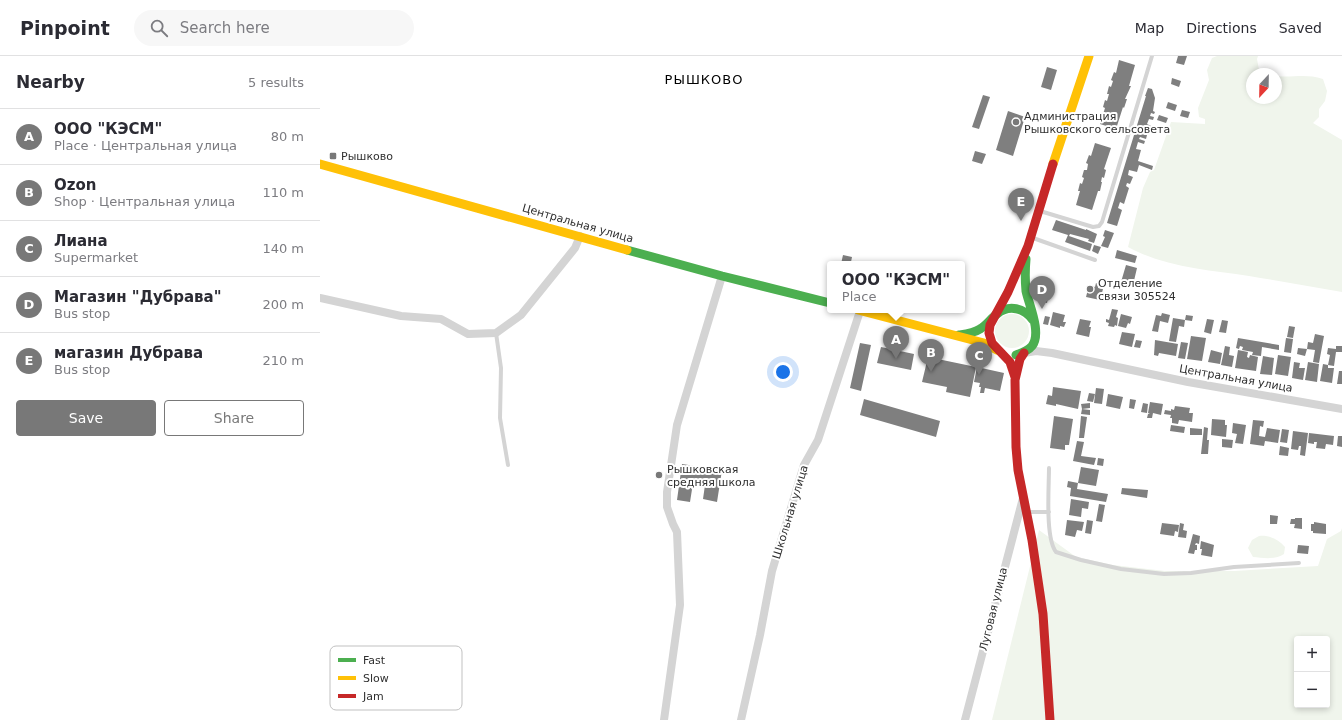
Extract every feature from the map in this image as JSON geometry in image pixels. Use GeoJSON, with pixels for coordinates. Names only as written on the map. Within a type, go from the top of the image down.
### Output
{"type":"FeatureCollection","features":[{"type":"Feature","properties":{"kind":"main road"},"geometry":{"type":"LineString","coordinates":[[1015,380],[1010,362],[996,349],[990,340],[989,330],[994,316],[1008,292],[1029,241],[1089,56]]}},
{"type":"Feature","properties":{"kind":"main road","name":"Центральная улица"},"geometry":{"type":"LineString","coordinates":[[320,164],[722,276],[827,302]]}},
{"type":"Feature","properties":{"kind":"main road"},"geometry":{"type":"LineString","coordinates":[[1029,241],[1025,274],[1027,294],[1036,325],[1036,335],[1031,347],[1020,359],[1017,368],[1015,380],[1016,447],[1018,470],[1032,540],[1043,614],[1050,720]]}},
{"type":"Feature","properties":{"kind":"main road"},"geometry":{"type":"LineString","coordinates":[[948,333],[961,335],[974,332],[985,326],[994,316],[1006,309],[1015,308],[1028,313],[1034,321]]}},
{"type":"Feature","properties":{"kind":"main road"},"geometry":{"type":"LineString","coordinates":[[871,313],[984,343],[1012,356],[1024,353]]}},
{"type":"Feature","properties":{"kind":"street"},"geometry":{"type":"LineString","coordinates":[[320,298],[401,316],[441,319],[468,334],[496,333],[520,315],[575,248],[580,236]]}},
{"type":"Feature","properties":{"kind":"street"},"geometry":{"type":"LineString","coordinates":[[664,720],[680,605],[677,532],[672,524],[667,507],[671,457],[676,425],[684,396],[722,276]]}},
{"type":"Feature","properties":{"kind":"street","name":"Школьная улица"},"geometry":{"type":"LineString","coordinates":[[741,720],[760,635],[772,571],[804,465],[818,440],[858,313]]}},
{"type":"Feature","properties":{"kind":"street"},"geometry":{"type":"LineString","coordinates":[[1036,335],[1040,345],[1052,353]]}},
{"type":"Feature","properties":{"kind":"street","name":"Центральная улица"},"geometry":{"type":"LineString","coordinates":[[1024,353],[1036,351],[1052,353],[1188,382],[1342,409]]}},
{"type":"Feature","properties":{"kind":"street","name":"Луговая улица"},"geometry":{"type":"LineString","coordinates":[[965,720],[1023,498]]}},
{"type":"Feature","properties":{"kind":"lane"},"geometry":{"type":"LineString","coordinates":[[1038,210],[1093,227],[1099,226],[1102,222],[1152,56]]}},
{"type":"Feature","properties":{"kind":"lane"},"geometry":{"type":"LineString","coordinates":[[1029,241],[1095,260]]}},
{"type":"Feature","properties":{"kind":"lane"},"geometry":{"type":"LineString","coordinates":[[496,333],[501,368],[500,418],[508,465]]}},
{"type":"Feature","properties":{"kind":"lane"},"geometry":{"type":"LineString","coordinates":[[1049,468],[1048,512],[1050,542],[1056,552],[1081,560],[1121,569],[1164,574],[1191,573],[1234,567],[1299,563]]}},
{"type":"Feature","properties":{"kind":"lane"},"geometry":{"type":"LineString","coordinates":[[1026,512],[1048,512]]}},
{"type":"Feature","properties":{"kind":"shaded area"},"geometry":{"type":"Polygon","coordinates":[[[1217,56],[1258,56],[1259,68],[1246,68],[1246,104],[1282,104],[1282,76],[1310,76],[1323,79],[1327,91],[1325,101],[1319,109],[1319,117],[1313,123],[1342,140],[1342,292],[1187,267],[1156,259],[1128,247],[1143,188],[1150,172],[1154,170],[1171,122],[1205,124],[1205,119],[1199,117],[1198,108],[1209,80],[1207,70],[1212,58],[1217,56]]]}},
{"type":"Feature","properties":{"kind":"shaded area"},"geometry":{"type":"Polygon","coordinates":[[[1012,314],[1018,315],[1024,319],[1028,325],[1028,337],[1024,343],[1018,347],[1012,348],[1006,347],[1000,343],[996,337],[995,331],[996,325],[1000,319],[1006,315],[1012,314]]]}},
{"type":"Feature","properties":{"kind":"shaded area"},"geometry":{"type":"Polygon","coordinates":[[[1342,528],[1342,720],[992,720],[1039,530],[1076,557],[1113,565],[1165,571],[1234,571],[1318,566],[1327,539],[1341,531],[1342,528]]]}},
{"type":"Feature","properties":{"kind":"shaded area"},"geometry":{"type":"Polygon","coordinates":[[[1259,536],[1270,537],[1279,542],[1285,547],[1284,554],[1273,558],[1253,557],[1248,548],[1252,540],[1259,536]]]}},
{"type":"Feature","properties":{"kind":"building"},"geometry":{"type":"Polygon","coordinates":[[[1178,56],[1187,56],[1184,65],[1176,63],[1178,56]]]}},
{"type":"Feature","properties":{"kind":"building"},"geometry":{"type":"Polygon","coordinates":[[[1119,60],[1135,65],[1129,86],[1131,86],[1125,99],[1127,99],[1116,129],[1100,124],[1105,108],[1103,107],[1105,100],[1107,101],[1109,94],[1107,94],[1109,86],[1111,87],[1113,81],[1111,80],[1114,72],[1116,73],[1119,60]]]}},
{"type":"Feature","properties":{"kind":"building"},"geometry":{"type":"Polygon","coordinates":[[[1047,67],[1057,70],[1051,90],[1041,87],[1047,67]]]}},
{"type":"Feature","properties":{"kind":"building"},"geometry":{"type":"Polygon","coordinates":[[[1172,78],[1181,81],[1179,87],[1171,84],[1172,78]]]}},
{"type":"Feature","properties":{"kind":"building"},"geometry":{"type":"Polygon","coordinates":[[[1148,88],[1152,89],[1155,98],[1153,111],[1155,112],[1154,114],[1151,113],[1150,116],[1154,117],[1153,120],[1149,119],[1147,124],[1151,126],[1150,131],[1142,128],[1141,133],[1147,135],[1146,139],[1140,137],[1139,139],[1145,141],[1144,144],[1138,142],[1136,149],[1141,150],[1138,161],[1153,166],[1152,170],[1139,165],[1137,172],[1129,170],[1128,175],[1133,177],[1130,184],[1127,183],[1126,186],[1129,188],[1124,204],[1120,202],[1118,208],[1122,210],[1117,226],[1107,223],[1148,88]]]}},
{"type":"Feature","properties":{"kind":"building"},"geometry":{"type":"Polygon","coordinates":[[[983,95],[990,97],[979,129],[972,127],[983,95]]]}},
{"type":"Feature","properties":{"kind":"building"},"geometry":{"type":"Polygon","coordinates":[[[1168,102],[1177,105],[1175,111],[1166,108],[1168,102]]]}},
{"type":"Feature","properties":{"kind":"building"},"geometry":{"type":"Polygon","coordinates":[[[1182,110],[1190,112],[1188,118],[1180,116],[1182,110]]]}},
{"type":"Feature","properties":{"kind":"building"},"geometry":{"type":"Polygon","coordinates":[[[1008,111],[1025,117],[1013,156],[996,150],[1008,111]]]}},
{"type":"Feature","properties":{"kind":"building"},"geometry":{"type":"Polygon","coordinates":[[[1159,115],[1168,118],[1166,123],[1157,120],[1159,115]]]}},
{"type":"Feature","properties":{"kind":"building"},"geometry":{"type":"Polygon","coordinates":[[[1095,143],[1111,148],[1104,169],[1106,170],[1104,178],[1102,177],[1100,191],[1098,191],[1092,210],[1076,205],[1080,191],[1078,191],[1080,183],[1082,184],[1084,178],[1082,177],[1084,170],[1087,170],[1088,164],[1086,163],[1089,155],[1091,156],[1095,143]]]}},
{"type":"Feature","properties":{"kind":"building"},"geometry":{"type":"Polygon","coordinates":[[[975,151],[986,154],[982,164],[972,161],[975,151]]]}},
{"type":"Feature","properties":{"kind":"building"},"geometry":{"type":"Polygon","coordinates":[[[1056,220],[1097,234],[1094,243],[1088,241],[1089,239],[1070,234],[1069,236],[1092,244],[1090,251],[1065,242],[1068,235],[1052,230],[1056,220]]]}},
{"type":"Feature","properties":{"kind":"building"},"geometry":{"type":"Polygon","coordinates":[[[1105,230],[1114,233],[1108,248],[1101,246],[1105,237],[1103,236],[1105,230]]]}},
{"type":"Feature","properties":{"kind":"building"},"geometry":{"type":"Polygon","coordinates":[[[1094,245],[1101,247],[1098,254],[1092,251],[1094,245]]]}},
{"type":"Feature","properties":{"kind":"building"},"geometry":{"type":"Polygon","coordinates":[[[1117,250],[1137,256],[1135,263],[1115,258],[1117,250]]]}},
{"type":"Feature","properties":{"kind":"building"},"geometry":{"type":"Polygon","coordinates":[[[843,255],[852,257],[851,261],[842,261],[843,255]]]}},
{"type":"Feature","properties":{"kind":"building"},"geometry":{"type":"Polygon","coordinates":[[[1126,265],[1137,268],[1133,285],[1121,282],[1126,265]]]}},
{"type":"Feature","properties":{"kind":"building"},"geometry":{"type":"Polygon","coordinates":[[[1096,283],[1099,284],[1098,288],[1103,289],[1100,300],[1086,297],[1089,285],[1095,287],[1096,283]]]}},
{"type":"Feature","properties":{"kind":"building"},"geometry":{"type":"Polygon","coordinates":[[[1045,288],[1050,289],[1047,303],[1043,302],[1044,298],[1042,297],[1045,288]]]}},
{"type":"Feature","properties":{"kind":"building"},"geometry":{"type":"Polygon","coordinates":[[[1112,309],[1118,310],[1116,317],[1118,318],[1117,326],[1115,325],[1114,327],[1108,326],[1109,323],[1106,322],[1106,319],[1109,320],[1112,309]]]}},
{"type":"Feature","properties":{"kind":"building"},"geometry":{"type":"Polygon","coordinates":[[[1053,312],[1065,315],[1063,322],[1066,322],[1064,327],[1060,326],[1060,328],[1050,325],[1053,312]]]}},
{"type":"Feature","properties":{"kind":"building"},"geometry":{"type":"Polygon","coordinates":[[[1162,313],[1170,315],[1168,323],[1160,321],[1158,332],[1152,331],[1156,315],[1161,316],[1162,313]]]}},
{"type":"Feature","properties":{"kind":"building"},"geometry":{"type":"Polygon","coordinates":[[[1121,314],[1132,317],[1130,324],[1128,323],[1126,328],[1118,326],[1121,314]]]}},
{"type":"Feature","properties":{"kind":"building"},"geometry":{"type":"Polygon","coordinates":[[[1186,315],[1193,316],[1192,321],[1185,320],[1186,315]]]}},
{"type":"Feature","properties":{"kind":"building"},"geometry":{"type":"Polygon","coordinates":[[[1045,316],[1050,317],[1048,325],[1043,324],[1045,316]]]}},
{"type":"Feature","properties":{"kind":"building"},"geometry":{"type":"Polygon","coordinates":[[[1173,318],[1185,320],[1184,327],[1179,326],[1176,342],[1169,341],[1173,318]]]}},
{"type":"Feature","properties":{"kind":"building"},"geometry":{"type":"Polygon","coordinates":[[[1080,319],[1091,321],[1089,327],[1091,327],[1089,337],[1076,334],[1080,319]]]}},
{"type":"Feature","properties":{"kind":"building"},"geometry":{"type":"Polygon","coordinates":[[[1207,319],[1214,320],[1211,334],[1204,332],[1207,319]]]}},
{"type":"Feature","properties":{"kind":"building"},"geometry":{"type":"Polygon","coordinates":[[[1222,320],[1228,321],[1226,333],[1219,332],[1222,320]]]}},
{"type":"Feature","properties":{"kind":"building"},"geometry":{"type":"Polygon","coordinates":[[[1289,326],[1295,327],[1293,338],[1287,337],[1289,326]]]}},
{"type":"Feature","properties":{"kind":"building"},"geometry":{"type":"Polygon","coordinates":[[[1122,332],[1135,334],[1132,347],[1119,344],[1122,332]]]}},
{"type":"Feature","properties":{"kind":"building"},"geometry":{"type":"Polygon","coordinates":[[[1315,334],[1324,336],[1319,363],[1313,362],[1315,350],[1307,349],[1308,342],[1313,343],[1315,334]]]}},
{"type":"Feature","properties":{"kind":"building"},"geometry":{"type":"Polygon","coordinates":[[[1191,336],[1206,338],[1202,361],[1187,359],[1191,336]]]}},
{"type":"Feature","properties":{"kind":"building"},"geometry":{"type":"Polygon","coordinates":[[[1238,338],[1279,345],[1279,350],[1262,347],[1261,356],[1252,355],[1253,352],[1242,350],[1243,347],[1240,346],[1239,349],[1236,348],[1238,338]]]}},
{"type":"Feature","properties":{"kind":"building"},"geometry":{"type":"Polygon","coordinates":[[[1286,338],[1293,339],[1291,353],[1284,352],[1286,338]]]}},
{"type":"Feature","properties":{"kind":"building"},"geometry":{"type":"Polygon","coordinates":[[[1136,340],[1142,341],[1140,348],[1134,347],[1136,340]]]}},
{"type":"Feature","properties":{"kind":"building"},"geometry":{"type":"Polygon","coordinates":[[[1155,340],[1178,344],[1176,356],[1159,353],[1158,356],[1154,355],[1155,340]]]}},
{"type":"Feature","properties":{"kind":"building"},"geometry":{"type":"Polygon","coordinates":[[[1181,342],[1188,343],[1185,359],[1178,358],[1181,342]]]}},
{"type":"Feature","properties":{"kind":"building"},"geometry":{"type":"Polygon","coordinates":[[[860,343],[871,345],[861,391],[850,388],[860,343]]]}},
{"type":"Feature","properties":{"kind":"building"},"geometry":{"type":"Polygon","coordinates":[[[1225,346],[1230,347],[1229,355],[1234,356],[1232,367],[1221,365],[1225,346]]]}},
{"type":"Feature","properties":{"kind":"building"},"geometry":{"type":"Polygon","coordinates":[[[1336,346],[1342,346],[1342,352],[1336,352],[1334,366],[1328,365],[1330,355],[1327,354],[1328,348],[1336,349],[1336,346]]]}},
{"type":"Feature","properties":{"kind":"building"},"geometry":{"type":"Polygon","coordinates":[[[881,347],[914,354],[911,370],[877,363],[881,347]]]}},
{"type":"Feature","properties":{"kind":"building"},"geometry":{"type":"Polygon","coordinates":[[[1298,348],[1307,349],[1305,356],[1297,354],[1298,348]]]}},
{"type":"Feature","properties":{"kind":"building"},"geometry":{"type":"Polygon","coordinates":[[[1211,350],[1222,353],[1220,364],[1208,362],[1211,350]]]}},
{"type":"Feature","properties":{"kind":"building"},"geometry":{"type":"Polygon","coordinates":[[[1238,350],[1248,352],[1247,357],[1249,358],[1250,355],[1258,357],[1256,371],[1235,368],[1238,350]]]}},
{"type":"Feature","properties":{"kind":"building"},"geometry":{"type":"Polygon","coordinates":[[[1278,355],[1291,357],[1288,376],[1275,374],[1278,355]]]}},
{"type":"Feature","properties":{"kind":"building"},"geometry":{"type":"Polygon","coordinates":[[[1263,356],[1274,358],[1272,375],[1260,374],[1263,356]]]}},
{"type":"Feature","properties":{"kind":"building"},"geometry":{"type":"Polygon","coordinates":[[[928,357],[976,367],[970,397],[946,392],[947,387],[922,382],[928,357]]]}},
{"type":"Feature","properties":{"kind":"building"},"geometry":{"type":"Polygon","coordinates":[[[1294,362],[1300,363],[1299,368],[1305,368],[1303,380],[1292,378],[1294,362]]]}},
{"type":"Feature","properties":{"kind":"building"},"geometry":{"type":"Polygon","coordinates":[[[1308,362],[1319,364],[1317,382],[1305,380],[1308,362]]]}},
{"type":"Feature","properties":{"kind":"building"},"geometry":{"type":"Polygon","coordinates":[[[1323,364],[1328,365],[1328,368],[1334,368],[1332,383],[1320,381],[1323,364]]]}},
{"type":"Feature","properties":{"kind":"building"},"geometry":{"type":"Polygon","coordinates":[[[977,367],[1004,373],[1000,391],[985,388],[984,393],[980,393],[980,383],[974,382],[977,367]]]}},
{"type":"Feature","properties":{"kind":"building"},"geometry":{"type":"Polygon","coordinates":[[[1339,371],[1342,371],[1342,384],[1337,384],[1339,371]]]}},
{"type":"Feature","properties":{"kind":"building"},"geometry":{"type":"Polygon","coordinates":[[[1053,387],[1081,391],[1078,409],[1056,404],[1056,406],[1046,404],[1048,395],[1052,396],[1053,387]]]}},
{"type":"Feature","properties":{"kind":"building"},"geometry":{"type":"Polygon","coordinates":[[[1096,388],[1104,389],[1102,404],[1094,403],[1096,388]]]}},
{"type":"Feature","properties":{"kind":"building"},"geometry":{"type":"Polygon","coordinates":[[[1089,393],[1095,394],[1093,402],[1087,401],[1089,393]]]}},
{"type":"Feature","properties":{"kind":"building"},"geometry":{"type":"Polygon","coordinates":[[[1108,394],[1123,397],[1120,409],[1106,406],[1108,394]]]}},
{"type":"Feature","properties":{"kind":"building"},"geometry":{"type":"Polygon","coordinates":[[[864,399],[940,421],[936,437],[860,415],[864,399]]]}},
{"type":"Feature","properties":{"kind":"building"},"geometry":{"type":"Polygon","coordinates":[[[1130,399],[1136,400],[1134,409],[1129,408],[1130,399]]]}},
{"type":"Feature","properties":{"kind":"building"},"geometry":{"type":"Polygon","coordinates":[[[1150,402],[1163,404],[1161,415],[1153,413],[1152,418],[1147,418],[1148,414],[1150,413],[1148,413],[1150,402]]]}},
{"type":"Feature","properties":{"kind":"building"},"geometry":{"type":"Polygon","coordinates":[[[1090,403],[1090,408],[1082,409],[1081,404],[1090,403]]]}},
{"type":"Feature","properties":{"kind":"building"},"geometry":{"type":"Polygon","coordinates":[[[1143,403],[1148,404],[1147,413],[1141,412],[1143,403]]]}},
{"type":"Feature","properties":{"kind":"building"},"geometry":{"type":"Polygon","coordinates":[[[1175,406],[1190,408],[1189,413],[1193,413],[1192,422],[1179,420],[1178,424],[1172,423],[1172,418],[1170,418],[1171,415],[1164,414],[1165,410],[1174,410],[1175,406]]]}},
{"type":"Feature","properties":{"kind":"building"},"geometry":{"type":"Polygon","coordinates":[[[1082,409],[1090,410],[1090,415],[1081,414],[1082,409]]]}},
{"type":"Feature","properties":{"kind":"building"},"geometry":{"type":"Polygon","coordinates":[[[1054,416],[1073,419],[1069,445],[1065,445],[1065,450],[1050,448],[1054,416]]]}},
{"type":"Feature","properties":{"kind":"building"},"geometry":{"type":"Polygon","coordinates":[[[1081,416],[1087,417],[1084,438],[1079,438],[1081,416]]]}},
{"type":"Feature","properties":{"kind":"building"},"geometry":{"type":"Polygon","coordinates":[[[1212,419],[1225,420],[1225,425],[1227,425],[1226,437],[1211,435],[1212,419]]]}},
{"type":"Feature","properties":{"kind":"building"},"geometry":{"type":"Polygon","coordinates":[[[1253,420],[1264,421],[1263,427],[1260,426],[1259,436],[1265,437],[1267,428],[1280,430],[1278,443],[1265,441],[1264,446],[1250,444],[1253,420]]]}},
{"type":"Feature","properties":{"kind":"building"},"geometry":{"type":"Polygon","coordinates":[[[1233,423],[1246,425],[1243,444],[1235,443],[1237,434],[1232,433],[1233,423]]]}},
{"type":"Feature","properties":{"kind":"building"},"geometry":{"type":"Polygon","coordinates":[[[1171,425],[1185,427],[1184,433],[1170,431],[1171,425]]]}},
{"type":"Feature","properties":{"kind":"building"},"geometry":{"type":"Polygon","coordinates":[[[1204,427],[1208,428],[1208,454],[1201,454],[1204,427]]]}},
{"type":"Feature","properties":{"kind":"building"},"geometry":{"type":"Polygon","coordinates":[[[1190,428],[1202,429],[1202,435],[1190,435],[1190,428]]]}},
{"type":"Feature","properties":{"kind":"building"},"geometry":{"type":"Polygon","coordinates":[[[1282,429],[1289,430],[1287,443],[1280,442],[1282,429]]]}},
{"type":"Feature","properties":{"kind":"building"},"geometry":{"type":"Polygon","coordinates":[[[1293,431],[1308,433],[1305,456],[1300,455],[1301,446],[1299,446],[1298,450],[1291,449],[1293,431]]]}},
{"type":"Feature","properties":{"kind":"building"},"geometry":{"type":"Polygon","coordinates":[[[1309,433],[1334,436],[1333,445],[1326,444],[1325,449],[1316,448],[1317,442],[1314,442],[1314,444],[1308,443],[1309,433]]]}},
{"type":"Feature","properties":{"kind":"building"},"geometry":{"type":"Polygon","coordinates":[[[1338,436],[1342,436],[1342,447],[1337,446],[1338,436]]]}},
{"type":"Feature","properties":{"kind":"building"},"geometry":{"type":"Polygon","coordinates":[[[1222,439],[1233,440],[1232,448],[1222,447],[1222,439]]]}},
{"type":"Feature","properties":{"kind":"building"},"geometry":{"type":"Polygon","coordinates":[[[1077,441],[1084,442],[1081,456],[1096,458],[1094,465],[1073,461],[1077,441]]]}},
{"type":"Feature","properties":{"kind":"building"},"geometry":{"type":"Polygon","coordinates":[[[1280,446],[1289,448],[1288,456],[1279,455],[1280,446]]]}},
{"type":"Feature","properties":{"kind":"building"},"geometry":{"type":"Polygon","coordinates":[[[1098,458],[1104,459],[1103,466],[1097,465],[1098,458]]]}},
{"type":"Feature","properties":{"kind":"building"},"geometry":{"type":"Polygon","coordinates":[[[682,464],[722,470],[717,502],[703,499],[705,485],[693,483],[690,502],[677,500],[682,464]]]}},
{"type":"Feature","properties":{"kind":"building"},"geometry":{"type":"Polygon","coordinates":[[[1081,467],[1099,470],[1096,486],[1078,483],[1081,467]]]}},
{"type":"Feature","properties":{"kind":"building"},"geometry":{"type":"Polygon","coordinates":[[[1068,481],[1078,483],[1077,489],[1108,494],[1106,502],[1070,496],[1071,488],[1067,487],[1068,481]]]}},
{"type":"Feature","properties":{"kind":"building"},"geometry":{"type":"Polygon","coordinates":[[[1122,488],[1148,490],[1147,498],[1121,494],[1122,488]]]}},
{"type":"Feature","properties":{"kind":"building"},"geometry":{"type":"Polygon","coordinates":[[[1071,499],[1089,502],[1088,509],[1082,508],[1081,517],[1069,515],[1071,499]]]}},
{"type":"Feature","properties":{"kind":"building"},"geometry":{"type":"Polygon","coordinates":[[[1099,504],[1105,505],[1102,522],[1096,521],[1099,504]]]}},
{"type":"Feature","properties":{"kind":"building"},"geometry":{"type":"Polygon","coordinates":[[[1270,515],[1278,516],[1277,524],[1270,524],[1270,515]]]}},
{"type":"Feature","properties":{"kind":"building"},"geometry":{"type":"Polygon","coordinates":[[[1302,518],[1302,529],[1294,528],[1295,524],[1290,524],[1291,519],[1302,518]]]}},
{"type":"Feature","properties":{"kind":"building"},"geometry":{"type":"Polygon","coordinates":[[[1067,520],[1084,522],[1082,531],[1077,530],[1075,537],[1065,535],[1067,520]]]}},
{"type":"Feature","properties":{"kind":"building"},"geometry":{"type":"Polygon","coordinates":[[[1087,520],[1093,521],[1091,534],[1085,533],[1087,520]]]}},
{"type":"Feature","properties":{"kind":"building"},"geometry":{"type":"Polygon","coordinates":[[[1314,522],[1326,524],[1326,534],[1313,533],[1313,531],[1311,531],[1311,524],[1314,524],[1314,522]]]}},
{"type":"Feature","properties":{"kind":"building"},"geometry":{"type":"Polygon","coordinates":[[[1162,523],[1179,525],[1178,532],[1175,531],[1174,536],[1160,534],[1162,523]]]}},
{"type":"Feature","properties":{"kind":"building"},"geometry":{"type":"Polygon","coordinates":[[[1180,523],[1184,524],[1183,530],[1187,531],[1186,538],[1178,537],[1180,523]]]}},
{"type":"Feature","properties":{"kind":"building"},"geometry":{"type":"Polygon","coordinates":[[[1193,534],[1200,536],[1199,544],[1196,543],[1195,545],[1197,545],[1197,550],[1195,550],[1194,554],[1188,553],[1193,534]]]}},
{"type":"Feature","properties":{"kind":"building"},"geometry":{"type":"Polygon","coordinates":[[[1201,541],[1214,545],[1212,557],[1201,555],[1201,541]]]}},
{"type":"Feature","properties":{"kind":"building"},"geometry":{"type":"Polygon","coordinates":[[[1298,545],[1309,546],[1308,554],[1297,553],[1298,545]]]}},
{"type":"Feature","properties":{"kind":"traffic: fast"},"geometry":{"type":"LineString","coordinates":[[627,250],[827,302]]}},
{"type":"Feature","properties":{"kind":"traffic: fast"},"geometry":{"type":"LineString","coordinates":[[1016,355],[1025,352],[1032,346],[1036,334],[1034,319],[1026,291],[1026,259]]}},
{"type":"Feature","properties":{"kind":"traffic: fast"},"geometry":{"type":"LineString","coordinates":[[959,335],[978,330],[985,326],[993,317],[1006,309],[1011,308],[1021,310],[1033,320]]}},
{"type":"Feature","properties":{"kind":"traffic: slow"},"geometry":{"type":"LineString","coordinates":[[1053,164],[1089,56]]}},
{"type":"Feature","properties":{"kind":"traffic: slow"},"geometry":{"type":"LineString","coordinates":[[320,164],[627,250]]}},
{"type":"Feature","properties":{"kind":"traffic: slow"},"geometry":{"type":"LineString","coordinates":[[869,313],[984,343],[997,350]]}},
{"type":"Feature","properties":{"kind":"traffic: jam"},"geometry":{"type":"LineString","coordinates":[[1015,377],[1010,362],[992,343],[989,333],[990,325],[1008,292],[1028,246],[1053,164]]}},
{"type":"Feature","properties":{"kind":"traffic: jam"},"geometry":{"type":"LineString","coordinates":[[1024,353],[1020,359],[1015,380],[1016,447],[1018,470],[1032,540],[1043,614],[1050,720]]}},
{"type":"Feature","properties":{"kind":"place","name":"Администрация Рышковского сельсовета"},"geometry":{"type":"Point","coordinates":[1016,122]}},
{"type":"Feature","properties":{"kind":"place","name":"Рышково"},"geometry":{"type":"Point","coordinates":[333,156]}},
{"type":"Feature","properties":{"kind":"place","name":"магазин Дубрава"},"geometry":{"type":"Point","coordinates":[1021,221]}},
{"type":"Feature","properties":{"kind":"place","name":"Отделение связи 305524"},"geometry":{"type":"Point","coordinates":[1090,289]}},
{"type":"Feature","properties":{"kind":"place","name":"Магазин \"Дубрава\""},"geometry":{"type":"Point","coordinates":[1042,309]}},
{"type":"Feature","properties":{"kind":"place","name":"ООО \"КЭСМ\""},"geometry":{"type":"Point","coordinates":[896,359]}},
{"type":"Feature","properties":{"kind":"place","name":"Ozon"},"geometry":{"type":"Point","coordinates":[931,372]}},
{"type":"Feature","properties":{"kind":"place","name":"Лиана"},"geometry":{"type":"Point","coordinates":[979,375]}},
{"type":"Feature","properties":{"kind":"place","name":"Рышковская средняя школа"},"geometry":{"type":"Point","coordinates":[659,475]}},
{"type":"Feature","properties":{"kind":"district","name":"РЫШКОВО"},"geometry":{"type":"Point","coordinates":[704,79]}}]}
